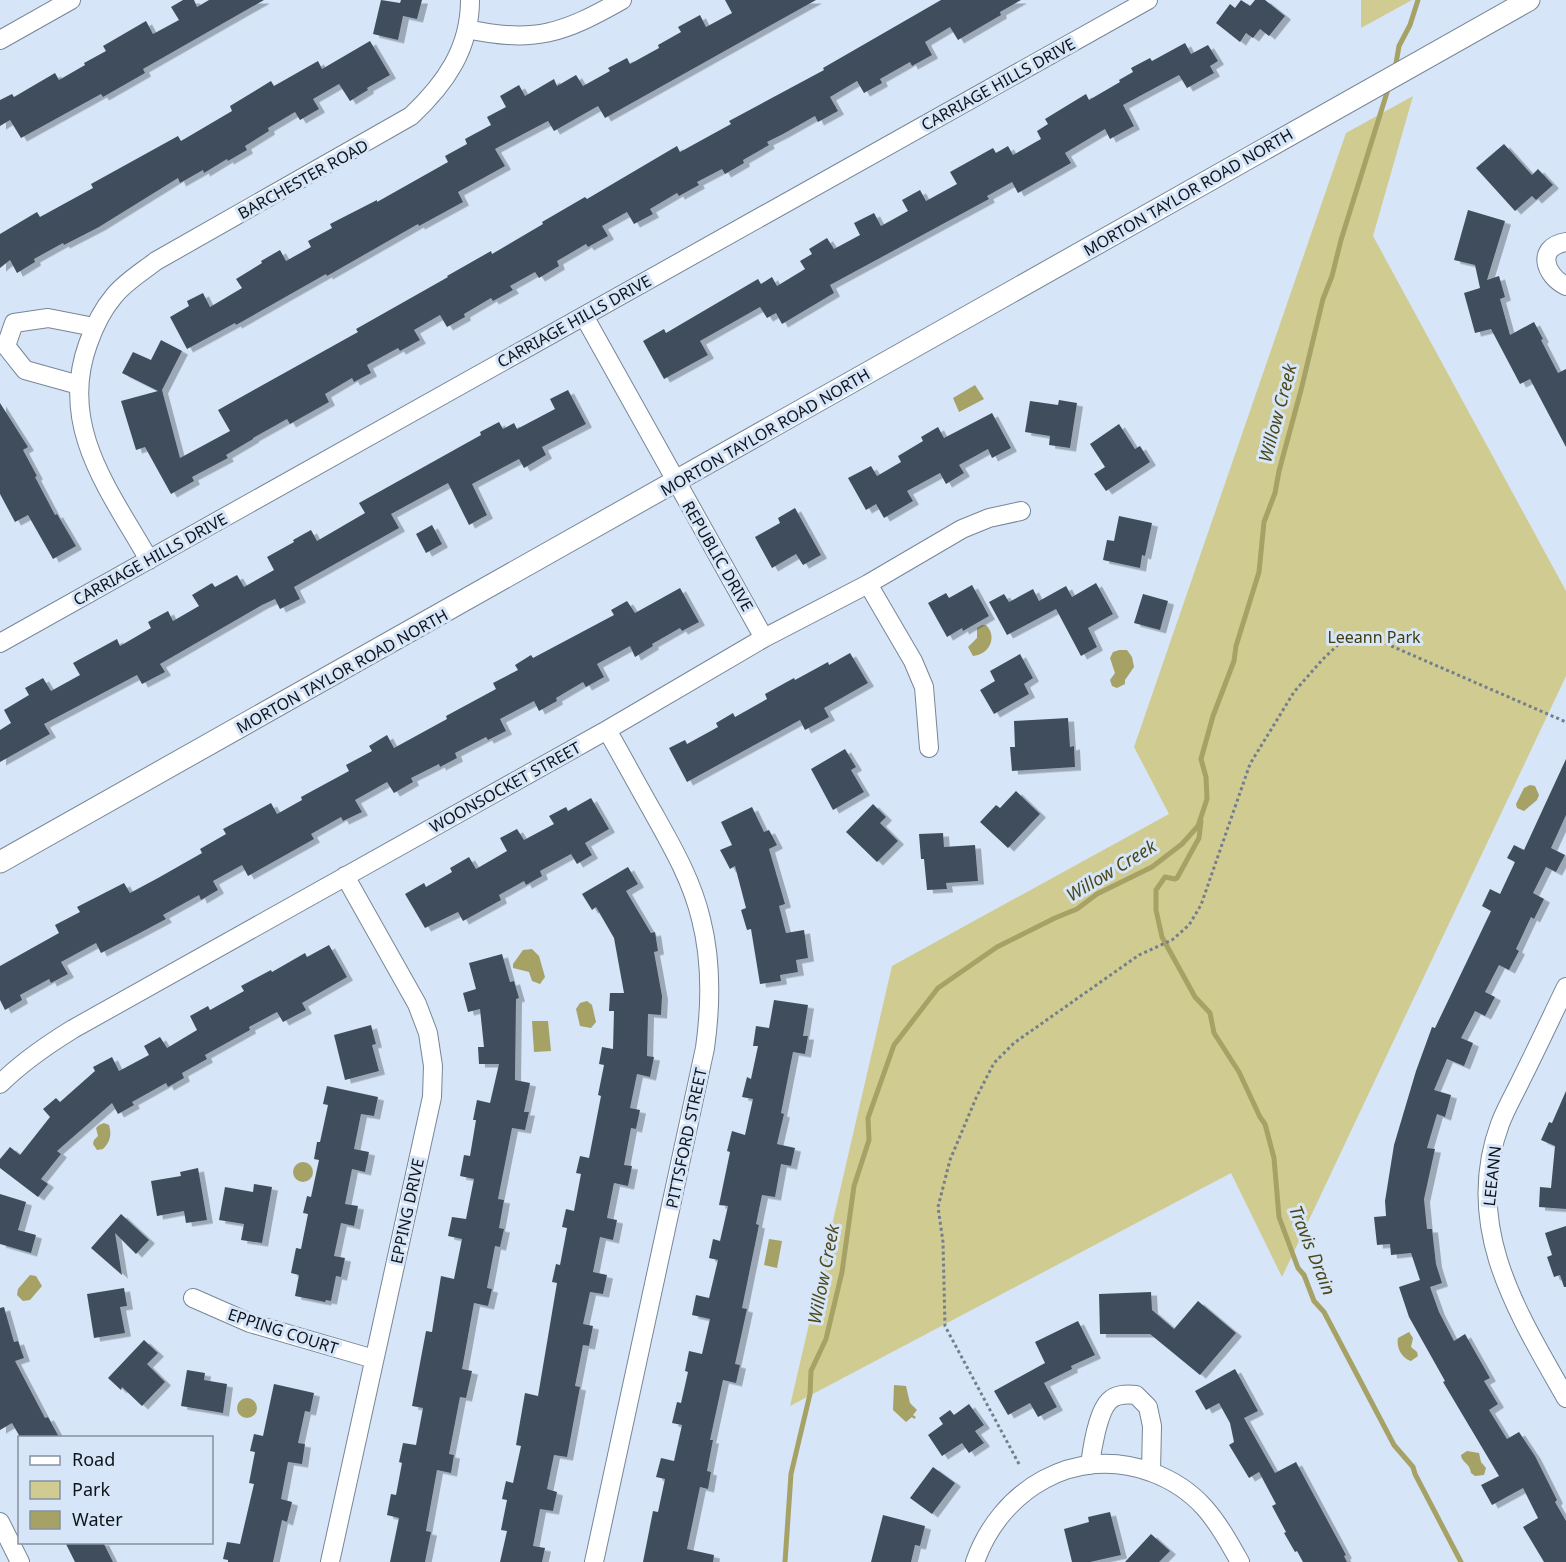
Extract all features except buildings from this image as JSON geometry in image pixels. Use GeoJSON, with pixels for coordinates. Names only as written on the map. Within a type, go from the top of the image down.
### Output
{"type":"FeatureCollection","features":[{"type":"Feature","properties":{"kind":"street"},"geometry":{"type":"LineString","coordinates":[[0,40],[71,0]]}},
{"type":"Feature","properties":{"kind":"street","name":"BARCHESTER ROAD"},"geometry":{"type":"LineString","coordinates":[[148,560],[95,464],[85,441],[80,416],[79,386],[84,355],[94,327],[115,294],[156,261],[411,116],[432,97],[459,54],[467,29],[470,0]]}},
{"type":"Feature","properties":{"kind":"street"},"geometry":{"type":"LineString","coordinates":[[467,29],[494,35],[524,36],[554,32],[583,22],[622,0]]}},
{"type":"Feature","properties":{"kind":"street","name":"CARRIAGE HILLS DRIVE"},"geometry":{"type":"LineString","coordinates":[[0,643],[1148,0]]}},
{"type":"Feature","properties":{"kind":"street","name":"MORTON TAYLOR ROAD NORTH"},"geometry":{"type":"LineString","coordinates":[[0,862],[676,483],[1529,0]]}},
{"type":"Feature","properties":{"kind":"street"},"geometry":{"type":"LineString","coordinates":[[1566,242],[1552,248],[1546,259],[1548,271],[1555,281],[1566,286]]}},
{"type":"Feature","properties":{"kind":"street","name":"REPUBLIC DRIVE"},"geometry":{"type":"LineString","coordinates":[[584,316],[764,638]]}},
{"type":"Feature","properties":{"kind":"street"},"geometry":{"type":"LineString","coordinates":[[79,386],[25,370],[6,346],[14,322],[48,318],[94,327]]}},
{"type":"Feature","properties":{"kind":"street","name":"WOONSOCKET STREET"},"geometry":{"type":"LineString","coordinates":[[0,1084],[16,1068],[65,1034],[607,730],[764,638],[868,584],[962,529],[989,518],[1021,511]]}},
{"type":"Feature","properties":{"kind":"street"},"geometry":{"type":"LineString","coordinates":[[868,584],[913,661],[924,687],[929,748]]}},
{"type":"Feature","properties":{"kind":"street","name":"PITTSFORD STREET"},"geometry":{"type":"LineString","coordinates":[[594,1562],[705,1048],[710,988],[701,920],[691,888],[679,860],[607,730]]}},
{"type":"Feature","properties":{"kind":"street","name":"EPPING DRIVE"},"geometry":{"type":"LineString","coordinates":[[330,1562],[432,1097],[433,1066],[428,1033],[417,1004],[345,876]]}},
{"type":"Feature","properties":{"kind":"street","name":"LEEANN"},"geometry":{"type":"LineString","coordinates":[[1566,987],[1501,1123],[1492,1151],[1488,1185],[1488,1213],[1493,1244],[1502,1274],[1524,1324],[1566,1398]]}},
{"type":"Feature","properties":{"kind":"street","name":"EPPING COURT"},"geometry":{"type":"LineString","coordinates":[[193,1298],[250,1323],[374,1359]]}},
{"type":"Feature","properties":{"kind":"street"},"geometry":{"type":"LineString","coordinates":[[1090,1465],[1099,1422],[1108,1401],[1120,1394],[1136,1395],[1148,1407],[1152,1426],[1150,1472]]}},
{"type":"Feature","properties":{"kind":"street"},"geometry":{"type":"LineString","coordinates":[[975,1562],[989,1529],[1010,1503],[1041,1480],[1059,1472],[1090,1465],[1120,1465],[1167,1478],[1196,1497],[1219,1525],[1240,1562]]}},
{"type":"Feature","properties":{"kind":"street"},"geometry":{"type":"LineString","coordinates":[[0,1522],[21,1562]]}},
{"type":"Feature","properties":{"kind":"path"},"geometry":{"type":"LineString","coordinates":[[1019,1464],[945,1326],[943,1242],[938,1207],[950,1160],[976,1098],[994,1063],[1014,1043],[1139,955],[1172,940],[1189,925],[1201,905],[1250,764],[1294,692],[1323,658],[1342,641],[1356,636],[1373,638],[1566,722]]}},
{"type":"Feature","properties":{"kind":"green space"},"geometry":{"type":"Polygon","coordinates":[[[1361,0],[1412,0],[1361,28],[1361,0]]]}},
{"type":"Feature","properties":{"kind":"green space","name":"Leeann Park"},"geometry":{"type":"Polygon","coordinates":[[[1413,96],[1373,236],[1566,591],[1566,676],[1282,1277],[1231,1173],[790,1406],[892,966],[1169,814],[1134,747],[1346,133],[1413,96]]]}},
{"type":"Feature","properties":{"kind":"water"},"geometry":{"type":"Polygon","coordinates":[[[975,385],[984,399],[959,412],[953,398],[975,385]]]}},
{"type":"Feature","properties":{"kind":"water"},"geometry":{"type":"Polygon","coordinates":[[[986,625],[990,630],[990,645],[979,655],[973,656],[968,647],[977,638],[977,628],[986,625]]]}},
{"type":"Feature","properties":{"kind":"water"},"geometry":{"type":"Polygon","coordinates":[[[1127,650],[1132,657],[1134,667],[1125,680],[1125,684],[1117,688],[1112,686],[1110,680],[1115,673],[1110,658],[1113,652],[1127,650]]]}},
{"type":"Feature","properties":{"kind":"water"},"geometry":{"type":"Polygon","coordinates":[[[1530,785],[1535,786],[1539,795],[1537,800],[1524,811],[1517,808],[1516,804],[1524,788],[1530,785]]]}},
{"type":"Feature","properties":{"kind":"water"},"geometry":{"type":"Polygon","coordinates":[[[532,949],[539,956],[545,977],[540,984],[532,981],[529,972],[513,968],[513,964],[523,950],[532,949]]]}},
{"type":"Feature","properties":{"kind":"water"},"geometry":{"type":"Polygon","coordinates":[[[587,1001],[592,1005],[596,1022],[591,1028],[580,1026],[576,1009],[580,1003],[587,1001]]]}},
{"type":"Feature","properties":{"kind":"water"},"geometry":{"type":"Polygon","coordinates":[[[532,1021],[548,1021],[551,1051],[534,1052],[532,1021]]]}},
{"type":"Feature","properties":{"kind":"water"},"geometry":{"type":"Polygon","coordinates":[[[104,1123],[109,1125],[110,1138],[103,1149],[97,1150],[93,1144],[98,1136],[96,1128],[104,1123]]]}},
{"type":"Feature","properties":{"kind":"water"},"geometry":{"type":"Polygon","coordinates":[[[299,1162],[307,1162],[313,1168],[313,1176],[307,1182],[299,1182],[293,1176],[293,1168],[299,1162]]]}},
{"type":"Feature","properties":{"kind":"water"},"geometry":{"type":"Polygon","coordinates":[[[769,1239],[782,1241],[777,1268],[764,1265],[769,1239]]]}},
{"type":"Feature","properties":{"kind":"water"},"geometry":{"type":"Polygon","coordinates":[[[30,1275],[36,1276],[42,1286],[30,1300],[23,1301],[17,1295],[18,1289],[30,1275]]]}},
{"type":"Feature","properties":{"kind":"water"},"geometry":{"type":"Polygon","coordinates":[[[1409,1332],[1413,1338],[1411,1347],[1418,1356],[1411,1361],[1400,1352],[1398,1345],[1398,1338],[1409,1332]]]}},
{"type":"Feature","properties":{"kind":"water"},"geometry":{"type":"Polygon","coordinates":[[[894,1385],[906,1386],[910,1403],[917,1410],[913,1415],[916,1417],[914,1419],[912,1417],[906,1422],[893,1410],[894,1385]]]}},
{"type":"Feature","properties":{"kind":"water"},"geometry":{"type":"Polygon","coordinates":[[[247,1398],[254,1401],[257,1408],[254,1415],[247,1418],[240,1415],[237,1408],[240,1401],[247,1398]]]}},
{"type":"Feature","properties":{"kind":"water"},"geometry":{"type":"Polygon","coordinates":[[[1467,1451],[1479,1453],[1481,1462],[1486,1468],[1484,1475],[1475,1476],[1471,1473],[1461,1457],[1467,1451]]]}},
{"type":"Feature","properties":{"kind":"waterway","name":"Willow Creek"},"geometry":{"type":"LineString","coordinates":[[1395,69],[1399,46],[1410,25],[1418,0]]}},
{"type":"Feature","properties":{"kind":"waterway","name":"Willow Creek"},"geometry":{"type":"LineString","coordinates":[[785,1562],[791,1474],[810,1394],[811,1371],[826,1339],[842,1272],[854,1186],[869,1140],[868,1118],[894,1045],[938,988],[997,947],[1077,909],[1097,894],[1152,867],[1182,844],[1198,826],[1207,799],[1206,777],[1201,759],[1213,716],[1234,661],[1236,646],[1259,572],[1264,522],[1275,493],[1323,299],[1389,86]]}},
{"type":"Feature","properties":{"kind":"waterway","name":"Travis Drain"},"geometry":{"type":"LineString","coordinates":[[1201,821],[1199,838],[1177,878],[1165,877],[1156,890],[1156,910],[1162,937],[1195,997],[1210,1013],[1214,1033],[1239,1072],[1265,1124],[1274,1158],[1279,1217],[1298,1268],[1304,1275],[1314,1301],[1324,1312],[1394,1445],[1413,1467],[1461,1562]]}}]}
